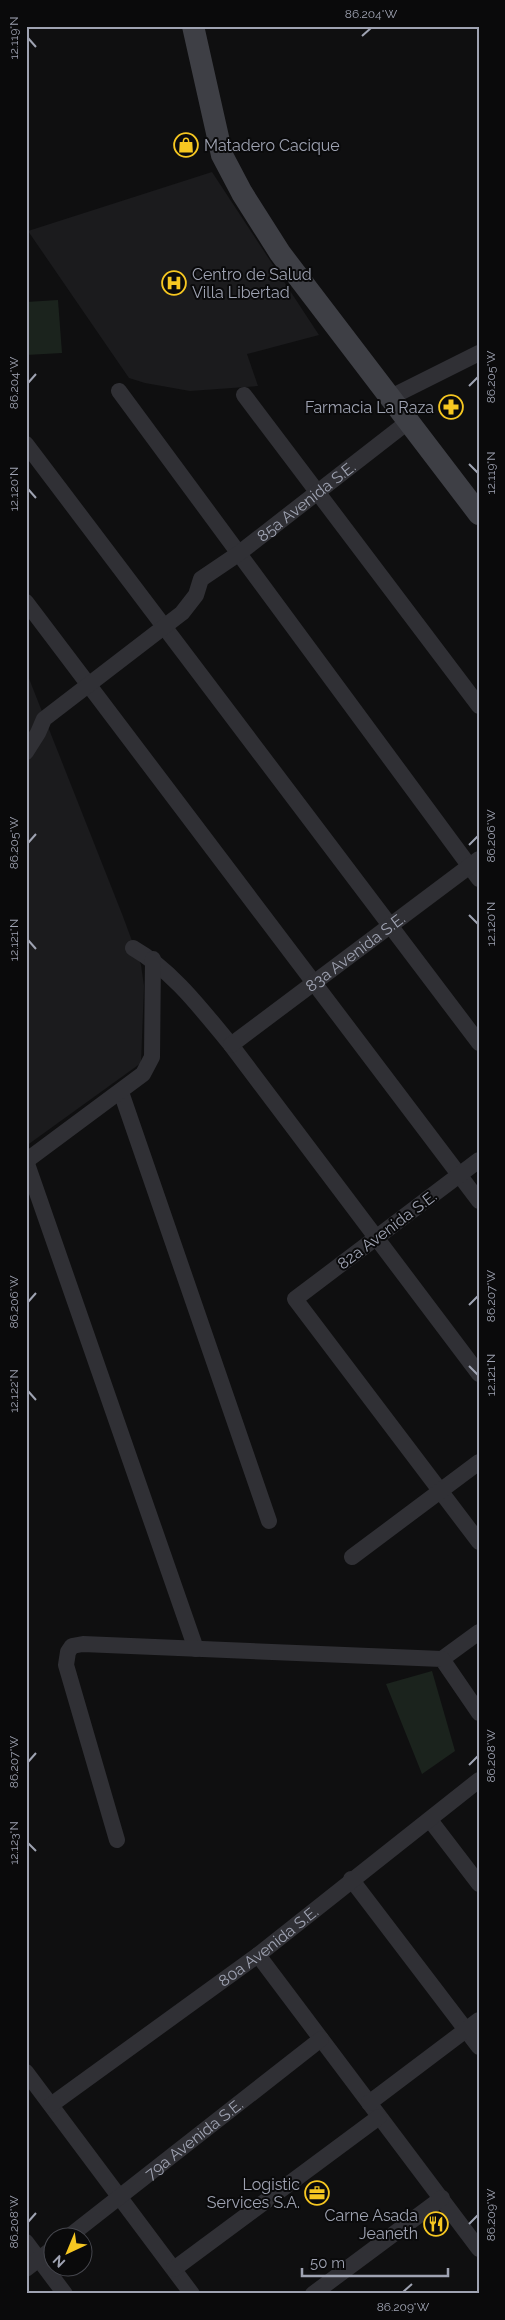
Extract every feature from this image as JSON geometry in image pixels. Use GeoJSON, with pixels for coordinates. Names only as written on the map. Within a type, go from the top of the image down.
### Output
{"type":"FeatureCollection","features":[{"type":"Feature","properties":{"kind":"street"},"geometry":{"type":"LineString","coordinates":[[193,26],[222,155],[238,186],[280,253],[479,514]]}},
{"type":"Feature","properties":{"kind":"street"},"geometry":{"type":"LineString","coordinates":[[391,397],[479,353]]}},
{"type":"Feature","properties":{"kind":"street"},"geometry":{"type":"LineString","coordinates":[[119,391],[238,554],[476,868]]}},
{"type":"Feature","properties":{"kind":"street"},"geometry":{"type":"LineString","coordinates":[[244,395],[479,706]]}},
{"type":"Feature","properties":{"kind":"street","name":"85a Avenida S.E."},"geometry":{"type":"LineString","coordinates":[[165,627],[182,613],[196,595],[201,579],[238,554],[409,421]]}},
{"type":"Feature","properties":{"kind":"street"},"geometry":{"type":"LineString","coordinates":[[26,444],[479,1043]]}},
{"type":"Feature","properties":{"kind":"street"},"geometry":{"type":"LineString","coordinates":[[26,602],[479,1201]]}},
{"type":"Feature","properties":{"kind":"street"},"geometry":{"type":"LineString","coordinates":[[26,752],[44,719],[165,627]]}},
{"type":"Feature","properties":{"kind":"street","name":"83a Avenida S.E."},"geometry":{"type":"LineString","coordinates":[[230,1045],[390,925],[476,868]]}},
{"type":"Feature","properties":{"kind":"street"},"geometry":{"type":"LineString","coordinates":[[133,948],[153,959],[194,1000],[479,1374]]}},
{"type":"Feature","properties":{"kind":"street"},"geometry":{"type":"LineString","coordinates":[[153,959],[152,1057],[143,1074],[122,1092],[26,1161],[196,1648]]}},
{"type":"Feature","properties":{"kind":"street"},"geometry":{"type":"LineString","coordinates":[[122,1092],[269,1520]]}},
{"type":"Feature","properties":{"kind":"street","name":"82a Avenida S.E."},"geometry":{"type":"LineString","coordinates":[[440,1491],[295,1299],[479,1160]]}},
{"type":"Feature","properties":{"kind":"street"},"geometry":{"type":"LineString","coordinates":[[352,1557],[479,1462]]}},
{"type":"Feature","properties":{"kind":"street"},"geometry":{"type":"LineString","coordinates":[[440,1491],[479,1542]]}},
{"type":"Feature","properties":{"kind":"street"},"geometry":{"type":"LineString","coordinates":[[117,1840],[66,1665],[68,1652],[72,1646],[83,1644],[442,1659],[479,1632]]}},
{"type":"Feature","properties":{"kind":"street"},"geometry":{"type":"LineString","coordinates":[[442,1659],[479,1713]]}},
{"type":"Feature","properties":{"kind":"street","name":"80a Avenida S.E."},"geometry":{"type":"LineString","coordinates":[[51,2105],[258,1956],[352,1879],[479,1780]]}},
{"type":"Feature","properties":{"kind":"street"},"geometry":{"type":"LineString","coordinates":[[430,1820],[479,1884]]}},
{"type":"Feature","properties":{"kind":"street"},"geometry":{"type":"LineString","coordinates":[[352,1879],[479,2047]]}},
{"type":"Feature","properties":{"kind":"street"},"geometry":{"type":"LineString","coordinates":[[258,1956],[479,2249]]}},
{"type":"Feature","properties":{"kind":"street"},"geometry":{"type":"LineString","coordinates":[[369,2103],[479,2020]]}},
{"type":"Feature","properties":{"kind":"street","name":"79a Avenida S.E."},"geometry":{"type":"LineString","coordinates":[[80,2228],[321,2040]]}},
{"type":"Feature","properties":{"kind":"street"},"geometry":{"type":"LineString","coordinates":[[26,2072],[192,2294]]}},
{"type":"Feature","properties":{"kind":"street"},"geometry":{"type":"LineString","coordinates":[[174,2269],[379,2117]]}},
{"type":"Feature","properties":{"kind":"street"},"geometry":{"type":"LineString","coordinates":[[313,2294],[442,2198]]}},
{"type":"Feature","properties":{"kind":"street"},"geometry":{"type":"LineString","coordinates":[[26,2242],[33,2264],[65,2294]]}},
{"type":"Feature","properties":{"kind":"shaded area","name":"Centro de Salud Villa Libertad"},"geometry":{"type":"Polygon","coordinates":[[[212,172],[319,335],[247,354],[258,386],[190,391],[145,383],[129,378],[28,231],[212,172]]]}},
{"type":"Feature","properties":{"kind":"shaded area"},"geometry":{"type":"Polygon","coordinates":[[[58,300],[62,353],[26,355],[26,302],[58,300]]]}},
{"type":"Feature","properties":{"kind":"shaded area"},"geometry":{"type":"Polygon","coordinates":[[[26,671],[122,914],[141,965],[144,986],[141,1063],[26,1146],[26,671]]]}},
{"type":"Feature","properties":{"kind":"shaded area"},"geometry":{"type":"Polygon","coordinates":[[[432,1671],[455,1751],[422,1774],[386,1684],[432,1671]]]}},
{"type":"Feature","properties":{"kind":"place","name":"Matadero Cacique"},"geometry":{"type":"Point","coordinates":[186,145]}},
{"type":"Feature","properties":{"kind":"place","name":"Centro de Salud Villa Libertad"},"geometry":{"type":"Point","coordinates":[174,283]}},
{"type":"Feature","properties":{"kind":"place","name":"Farmacia La Raza"},"geometry":{"type":"Point","coordinates":[451,407]}},
{"type":"Feature","properties":{"kind":"place","name":"Logistic Services S.A."},"geometry":{"type":"Point","coordinates":[317,2193]}},
{"type":"Feature","properties":{"kind":"place","name":"Carne Asada Jeaneth"},"geometry":{"type":"Point","coordinates":[436,2224]}}]}
